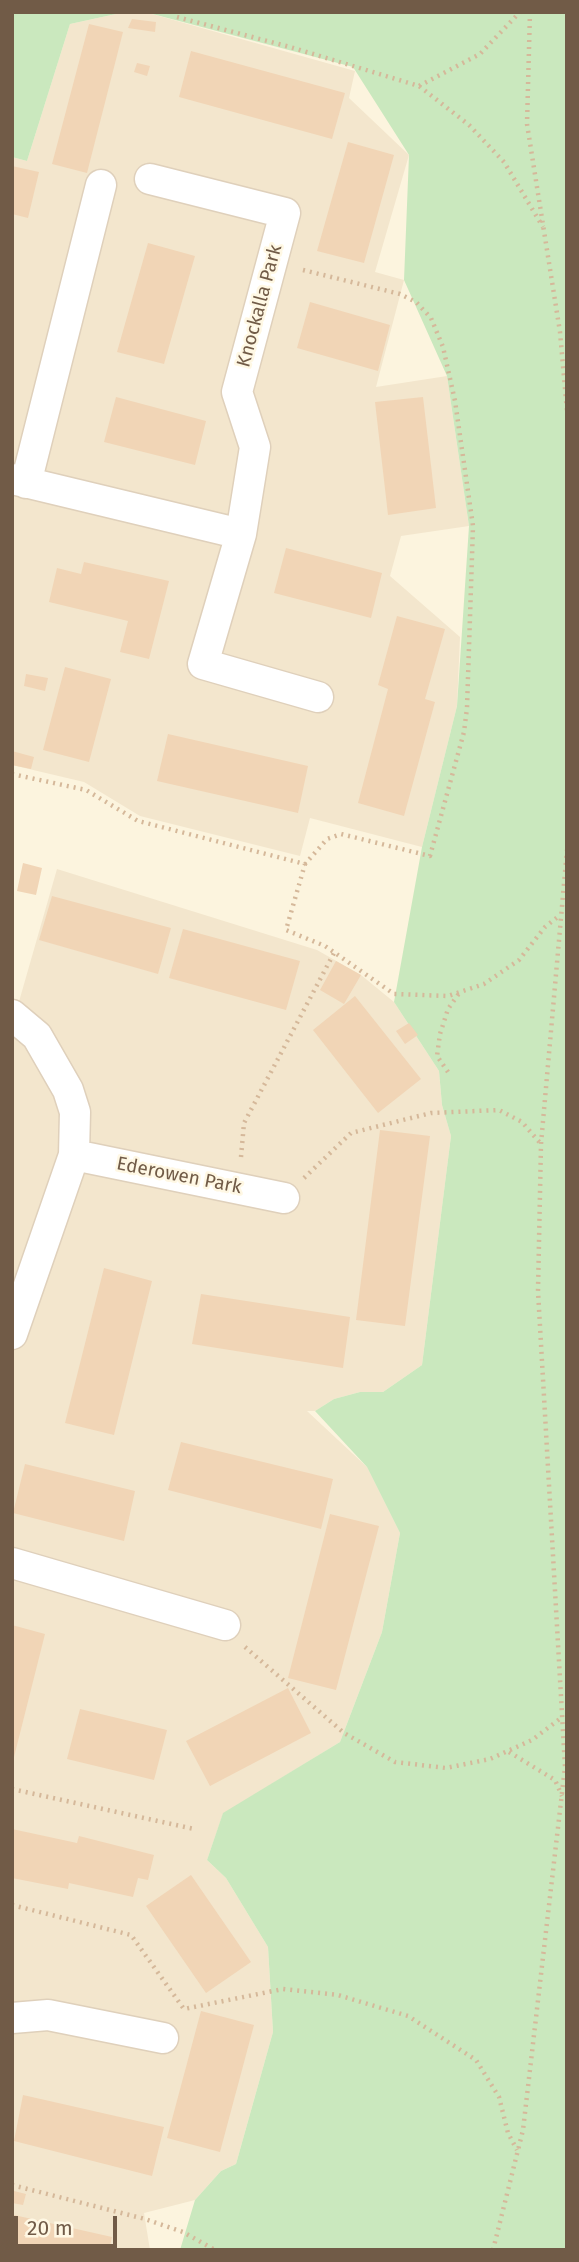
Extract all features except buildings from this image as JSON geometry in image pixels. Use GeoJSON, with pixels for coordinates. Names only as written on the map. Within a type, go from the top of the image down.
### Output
{"type":"FeatureCollection","features":[{"type":"Feature","properties":{"kind":"street","name":"Knockalla Park"},"geometry":{"type":"LineString","coordinates":[[150,179],[285,213],[237,393],[255,446],[241,534],[203,664],[318,697]]}},
{"type":"Feature","properties":{"kind":"street"},"geometry":{"type":"LineString","coordinates":[[101,185],[19,481],[241,534]]}},
{"type":"Feature","properties":{"kind":"street"},"geometry":{"type":"LineString","coordinates":[[12,1015],[37,1036],[68,1090],[75,1112],[74,1155],[12,1334]]}},
{"type":"Feature","properties":{"kind":"street","name":"Ederowen Park"},"geometry":{"type":"LineString","coordinates":[[74,1155],[284,1198]]}},
{"type":"Feature","properties":{"kind":"street"},"geometry":{"type":"LineString","coordinates":[[12,1563],[225,1625]]}},
{"type":"Feature","properties":{"kind":"street"},"geometry":{"type":"LineString","coordinates":[[12,2018],[28,2015],[57,2016],[163,2038]]}},
{"type":"Feature","properties":{"kind":"path"},"geometry":{"type":"LineString","coordinates":[[419,86],[480,54],[520,12]]}},
{"type":"Feature","properties":{"kind":"path"},"geometry":{"type":"LineString","coordinates":[[530,12],[527,124],[560,332],[567,411]]}},
{"type":"Feature","properties":{"kind":"path"},"geometry":{"type":"LineString","coordinates":[[177,17],[290,47],[419,86],[469,125],[503,162],[543,227]]}},
{"type":"Feature","properties":{"kind":"path"},"geometry":{"type":"LineString","coordinates":[[272,262],[400,294],[416,302],[431,318],[443,346],[455,401],[473,526],[466,720],[430,856],[341,834],[327,839],[305,864],[286,930],[334,953],[394,994],[448,996],[484,984],[519,960],[545,927],[561,915]]}},
{"type":"Feature","properties":{"kind":"path"},"geometry":{"type":"LineString","coordinates":[[12,774],[86,790],[138,821],[305,864]]}},
{"type":"Feature","properties":{"kind":"path"},"geometry":{"type":"LineString","coordinates":[[493,2250],[517,2151],[528,2090],[565,1767],[538,1291],[541,1144],[567,850]]}},
{"type":"Feature","properties":{"kind":"path"},"geometry":{"type":"LineString","coordinates":[[238,1188],[244,1123],[334,953]]}},
{"type":"Feature","properties":{"kind":"path"},"geometry":{"type":"LineString","coordinates":[[448,1072],[437,1056],[440,1034],[448,1009],[460,992]]}},
{"type":"Feature","properties":{"kind":"path"},"geometry":{"type":"LineString","coordinates":[[284,1198],[351,1133],[431,1113],[499,1110],[522,1122],[541,1144]]}},
{"type":"Feature","properties":{"kind":"path"},"geometry":{"type":"LineString","coordinates":[[225,1625],[248,1651],[344,1733],[395,1762],[446,1768],[490,1759],[532,1740],[562,1718]]}},
{"type":"Feature","properties":{"kind":"path"},"geometry":{"type":"LineString","coordinates":[[508,1751],[555,1780],[562,1797]]}},
{"type":"Feature","properties":{"kind":"path"},"geometry":{"type":"LineString","coordinates":[[12,1789],[194,1829]]}},
{"type":"Feature","properties":{"kind":"path"},"geometry":{"type":"LineString","coordinates":[[12,1905],[131,1935],[184,2009],[284,1989],[338,1995],[408,2016],[476,2060],[499,2097],[508,2133],[517,2151]]}},
{"type":"Feature","properties":{"kind":"path"},"geometry":{"type":"LineString","coordinates":[[12,2185],[145,2219],[183,2232],[215,2250]]}},
{"type":"Feature","properties":{"kind":"shaded area"},"geometry":{"type":"Polygon","coordinates":[[[125,12],[145,12],[355,71],[349,98],[409,155],[375,272],[404,280],[376,387],[447,376],[469,526],[401,536],[390,576],[460,637],[457,706],[422,847],[310,818],[300,856],[140,816],[84,782],[12,765],[12,157],[27,161],[70,24],[125,12]]]}},
{"type":"Feature","properties":{"kind":"shaded area"},"geometry":{"type":"Polygon","coordinates":[[[57,869],[317,950],[361,975],[394,1002],[439,1071],[442,1105],[451,1136],[422,1365],[383,1392],[360,1392],[334,1399],[315,1411],[307,1411],[367,1467],[400,1533],[382,1632],[340,1742],[223,1814],[207,1860],[226,1878],[268,1947],[273,2032],[236,2164],[221,2171],[195,2200],[144,2213],[150,2250],[12,2250],[12,1026],[57,869]]]}},
{"type":"Feature","properties":{"kind":"green space"},"geometry":{"type":"Polygon","coordinates":[[[12,12],[125,12],[70,24],[27,161],[12,157],[12,12]]]}},
{"type":"Feature","properties":{"kind":"green space"},"geometry":{"type":"Polygon","coordinates":[[[145,12],[567,12],[567,2250],[180,2250],[195,2200],[221,2171],[236,2164],[273,2032],[268,1947],[226,1878],[207,1860],[223,1813],[340,1742],[382,1632],[400,1533],[367,1467],[315,1411],[334,1399],[360,1392],[383,1392],[422,1365],[451,1136],[442,1105],[439,1071],[394,1002],[422,847],[457,706],[469,526],[447,376],[404,280],[409,155],[353,67],[145,12]]]}}]}
